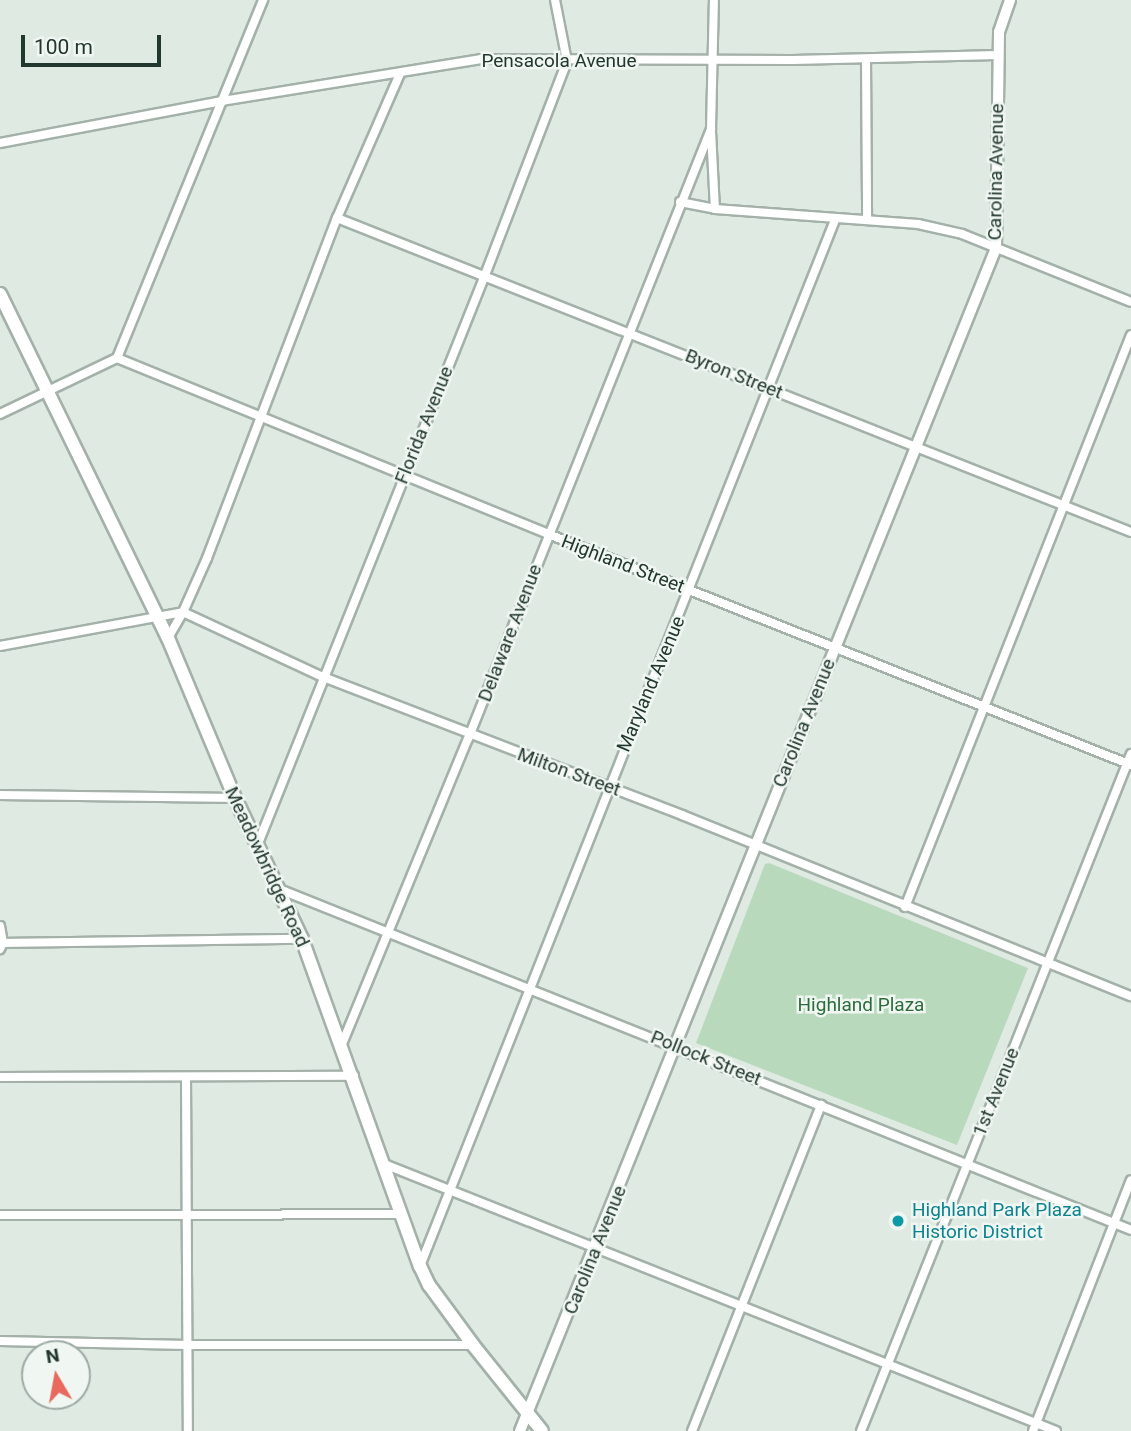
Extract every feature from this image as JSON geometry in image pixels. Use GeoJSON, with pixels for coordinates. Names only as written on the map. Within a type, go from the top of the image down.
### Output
{"type":"FeatureCollection","features":[{"type":"Feature","properties":{"kind":"main road","name":"Meadowbridge Road"},"geometry":{"type":"LineString","coordinates":[[0,294],[45,392],[168,638],[235,799],[302,939],[429,1285],[542,1431]]}},
{"type":"Feature","properties":{"kind":"street"},"geometry":{"type":"LineString","coordinates":[[0,414],[117,358],[263,0]]}},
{"type":"Feature","properties":{"kind":"street"},"geometry":{"type":"LineString","coordinates":[[555,0],[567,61]]}},
{"type":"Feature","properties":{"kind":"street","name":"Delaware Avenue"},"geometry":{"type":"LineString","coordinates":[[342,1044],[470,735],[711,129],[714,0]]}},
{"type":"Feature","properties":{"kind":"street","name":"Carolina Avenue"},"geometry":{"type":"LineString","coordinates":[[520,1431],[996,248],[999,32],[1010,0]]}},
{"type":"Feature","properties":{"kind":"street","name":"Pensacola Avenue"},"geometry":{"type":"LineString","coordinates":[[0,143],[222,101],[481,59],[866,59],[998,55]]}},
{"type":"Feature","properties":{"kind":"street"},"geometry":{"type":"LineString","coordinates":[[866,59],[867,220]]}},
{"type":"Feature","properties":{"kind":"street","name":"Florida Avenue"},"geometry":{"type":"LineString","coordinates":[[257,846],[485,275],[567,61]]}},
{"type":"Feature","properties":{"kind":"street"},"geometry":{"type":"LineString","coordinates":[[168,638],[183,612],[262,417],[337,218],[400,74]]}},
{"type":"Feature","properties":{"kind":"street"},"geometry":{"type":"LineString","coordinates":[[711,129],[715,209]]}},
{"type":"Feature","properties":{"kind":"street"},"geometry":{"type":"LineString","coordinates":[[680,202],[715,209],[835,220],[918,224],[962,234],[1131,302]]}},
{"type":"Feature","properties":{"kind":"street","name":"Byron Street"},"geometry":{"type":"LineString","coordinates":[[337,218],[915,447],[1064,503],[1131,532]]}},
{"type":"Feature","properties":{"kind":"street","name":"Maryland Avenue"},"geometry":{"type":"LineString","coordinates":[[420,1266],[608,786],[690,590],[835,220]]}},
{"type":"Feature","properties":{"kind":"street"},"geometry":{"type":"LineString","coordinates":[[905,907],[1131,335]]}},
{"type":"Feature","properties":{"kind":"street","name":"Highland Street"},"geometry":{"type":"LineString","coordinates":[[117,358],[548,534],[1129,764]]}},
{"type":"Feature","properties":{"kind":"street"},"geometry":{"type":"LineString","coordinates":[[0,646],[183,612]]}},
{"type":"Feature","properties":{"kind":"street","name":"Milton Street"},"geometry":{"type":"LineString","coordinates":[[183,612],[323,677],[608,786],[1131,996]]}},
{"type":"Feature","properties":{"kind":"street","name":"1st Avenue"},"geometry":{"type":"LineString","coordinates":[[861,1431],[1131,754]]}},
{"type":"Feature","properties":{"kind":"street"},"geometry":{"type":"LineString","coordinates":[[0,796],[235,799]]}},
{"type":"Feature","properties":{"kind":"street","name":"Pollock Street"},"geometry":{"type":"LineString","coordinates":[[279,889],[1131,1230]]}},
{"type":"Feature","properties":{"kind":"street"},"geometry":{"type":"LineString","coordinates":[[0,926],[1,945],[302,939]]}},
{"type":"Feature","properties":{"kind":"street"},"geometry":{"type":"LineString","coordinates":[[0,1077],[354,1076]]}},
{"type":"Feature","properties":{"kind":"street"},"geometry":{"type":"LineString","coordinates":[[186,1077],[188,1431]]}},
{"type":"Feature","properties":{"kind":"street"},"geometry":{"type":"LineString","coordinates":[[692,1431],[821,1105]]}},
{"type":"Feature","properties":{"kind":"street"},"geometry":{"type":"LineString","coordinates":[[384,1164],[888,1364],[1035,1427],[1056,1431]]}},
{"type":"Feature","properties":{"kind":"street"},"geometry":{"type":"LineString","coordinates":[[1035,1427],[1131,1180]]}},
{"type":"Feature","properties":{"kind":"street"},"geometry":{"type":"LineString","coordinates":[[0,1215],[402,1214]]}},
{"type":"Feature","properties":{"kind":"street"},"geometry":{"type":"LineString","coordinates":[[0,1341],[188,1345],[473,1345]]}},
{"type":"Feature","properties":{"kind":"green space","name":"Highland Plaza"},"geometry":{"type":"Polygon","coordinates":[[[769,863],[1028,968],[957,1145],[696,1043],[765,864],[769,863]]]}},
{"type":"Feature","properties":{"kind":"place","name":"Highland Park Plaza Historic District"},"geometry":{"type":"Point","coordinates":[898,1221]}}]}
